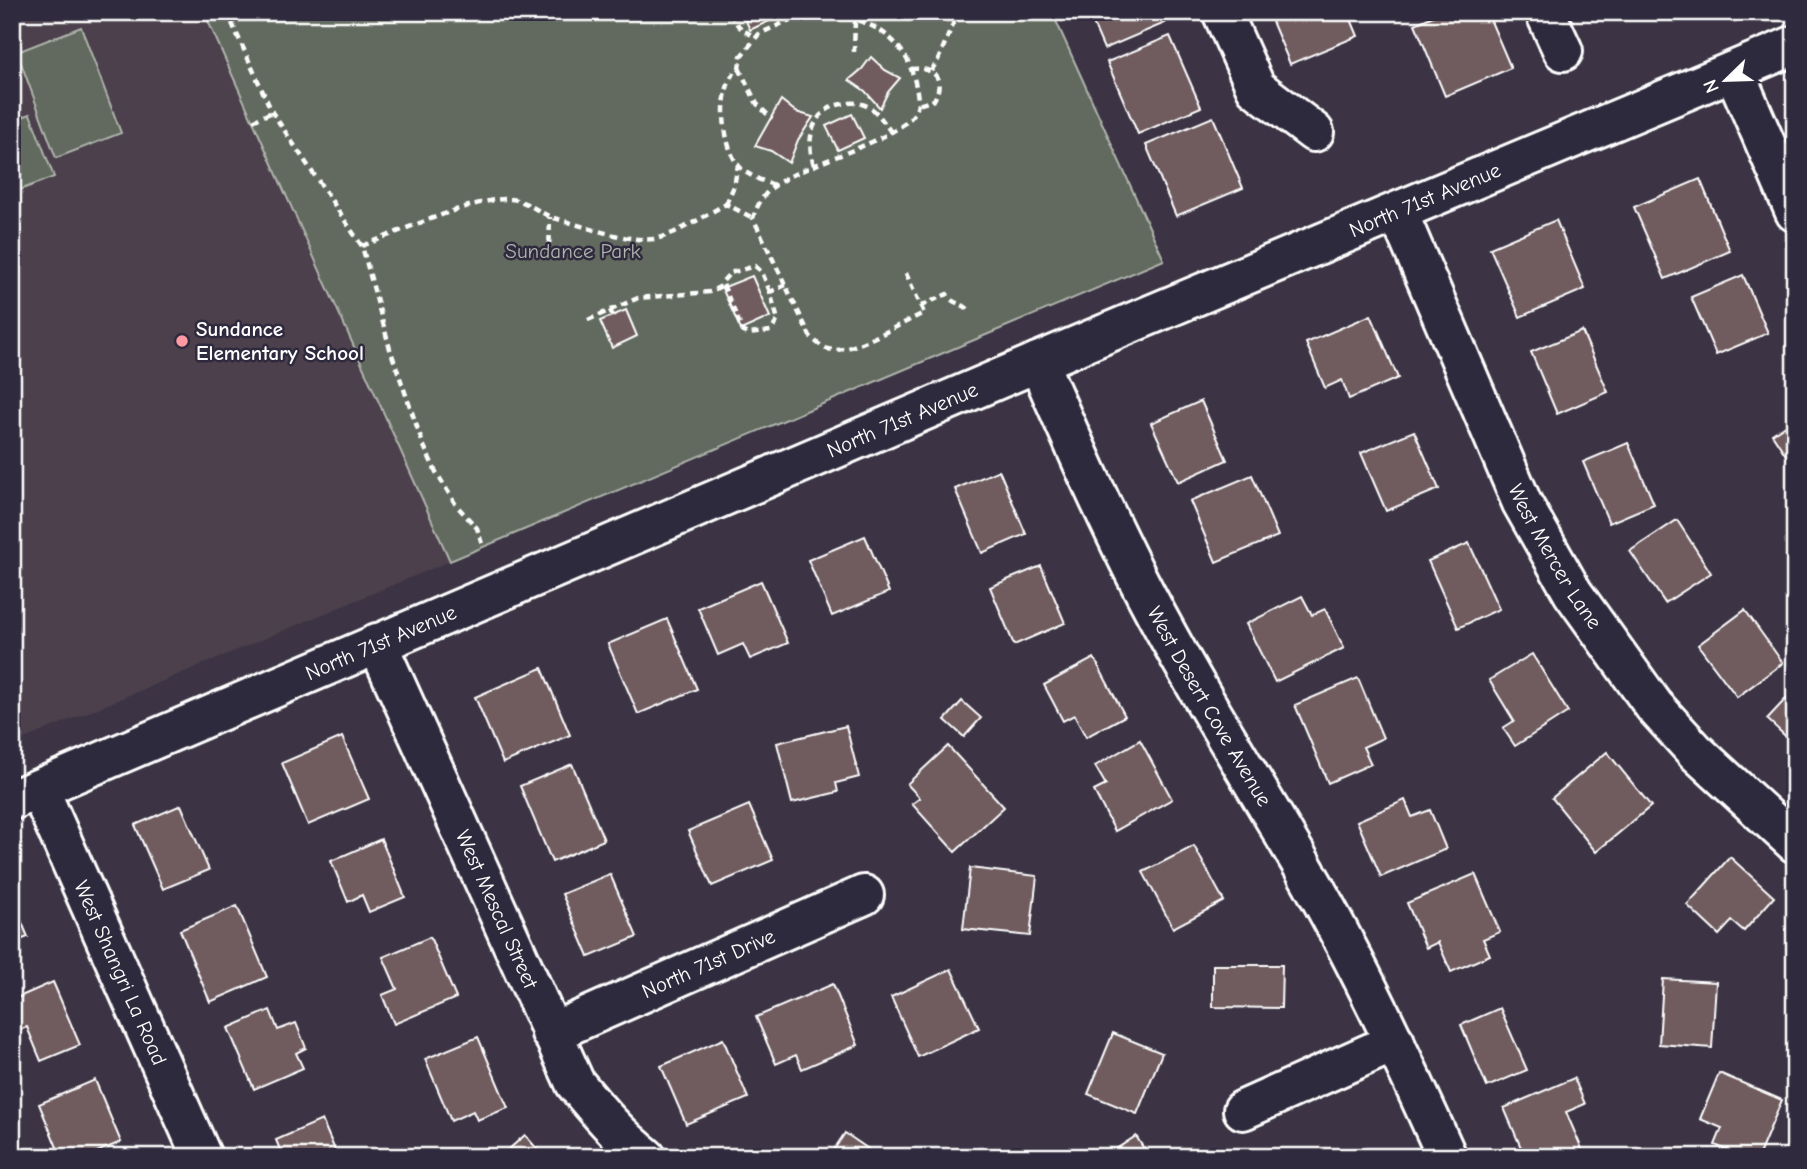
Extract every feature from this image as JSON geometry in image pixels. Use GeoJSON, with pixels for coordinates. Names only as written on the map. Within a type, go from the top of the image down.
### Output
{"type":"FeatureCollection","features":[{"type":"Feature","properties":{"kind":"street"},"geometry":{"type":"LineString","coordinates":[[1222,12],[1256,88],[1314,132]]}},
{"type":"Feature","properties":{"kind":"street"},"geometry":{"type":"LineString","coordinates":[[1545,12],[1563,51]]}},
{"type":"Feature","properties":{"kind":"street","name":"North 71st Avenue"},"geometry":{"type":"LineString","coordinates":[[25,794],[1038,362],[1795,45]]}},
{"type":"Feature","properties":{"kind":"street"},"geometry":{"type":"LineString","coordinates":[[1734,71],[1795,212]]}},
{"type":"Feature","properties":{"kind":"street","name":"West Mercer Lane"},"geometry":{"type":"LineString","coordinates":[[1398,213],[1522,503],[1573,593],[1654,706],[1705,761],[1795,843]]}},
{"type":"Feature","properties":{"kind":"street","name":"West Desert Cove Avenue"},"geometry":{"type":"LineString","coordinates":[[1038,362],[1105,512],[1144,591],[1315,888],[1395,1042],[1447,1157]]}},
{"type":"Feature","properties":{"kind":"street","name":"West Mescal Street"},"geometry":{"type":"LineString","coordinates":[[377,643],[575,1083],[629,1144],[646,1157]]}},
{"type":"Feature","properties":{"kind":"street","name":"West Shangri La Road"},"geometry":{"type":"LineString","coordinates":[[25,794],[202,1157]]}},
{"type":"Feature","properties":{"kind":"street","name":"North 71st Drive"},"geometry":{"type":"LineString","coordinates":[[551,1033],[864,895]]}},
{"type":"Feature","properties":{"kind":"street"},"geometry":{"type":"LineString","coordinates":[[1243,1110],[1395,1042]]}},
{"type":"Feature","properties":{"kind":"path"},"geometry":{"type":"LineString","coordinates":[[227,12],[272,112],[362,246],[390,349],[423,444],[456,505],[477,528],[483,547]]}},
{"type":"Feature","properties":{"kind":"path"},"geometry":{"type":"LineString","coordinates":[[732,12],[736,24],[757,37]]}},
{"type":"Feature","properties":{"kind":"path"},"geometry":{"type":"LineString","coordinates":[[931,71],[939,60],[958,12]]}},
{"type":"Feature","properties":{"kind":"path"},"geometry":{"type":"LineString","coordinates":[[753,218],[774,185],[891,132],[914,113],[918,105],[906,56],[898,46],[869,23],[831,14],[804,13],[757,37],[741,56],[739,68],[757,104],[772,119]]}},
{"type":"Feature","properties":{"kind":"path"},"geometry":{"type":"LineString","coordinates":[[854,52],[855,20]]}},
{"type":"Feature","properties":{"kind":"path"},"geometry":{"type":"LineString","coordinates":[[739,68],[731,74],[726,88],[724,118],[727,140],[738,165],[774,185]]}},
{"type":"Feature","properties":{"kind":"path"},"geometry":{"type":"LineString","coordinates":[[911,69],[925,68],[931,71],[936,76],[939,91],[934,100],[918,105]]}},
{"type":"Feature","properties":{"kind":"path"},"geometry":{"type":"LineString","coordinates":[[814,165],[809,148],[815,121],[820,114],[836,105],[856,102],[867,105],[891,132]]}},
{"type":"Feature","properties":{"kind":"path"},"geometry":{"type":"LineString","coordinates":[[253,121],[272,112]]}},
{"type":"Feature","properties":{"kind":"path"},"geometry":{"type":"LineString","coordinates":[[362,246],[480,203],[494,201],[520,201],[550,216],[615,236],[656,239],[726,204],[734,186],[738,165]]}},
{"type":"Feature","properties":{"kind":"path"},"geometry":{"type":"LineString","coordinates":[[726,204],[753,218],[810,336],[818,344],[836,351],[849,348],[924,313],[904,269]]}},
{"type":"Feature","properties":{"kind":"path"},"geometry":{"type":"LineString","coordinates":[[549,255],[550,216]]}},
{"type":"Feature","properties":{"kind":"path"},"geometry":{"type":"LineString","coordinates":[[755,266],[762,272],[770,292],[778,320],[771,331],[749,334],[743,332],[722,282],[730,273],[755,266]]}},
{"type":"Feature","properties":{"kind":"path"},"geometry":{"type":"LineString","coordinates":[[588,320],[638,298],[710,292],[723,285]]}},
{"type":"Feature","properties":{"kind":"path"},"geometry":{"type":"LineString","coordinates":[[770,292],[786,285]]}},
{"type":"Feature","properties":{"kind":"path"},"geometry":{"type":"LineString","coordinates":[[921,306],[947,294],[955,304],[964,305],[969,310]]}},
{"type":"Feature","properties":{"kind":"path"},"geometry":{"type":"LineString","coordinates":[[610,310],[613,316]]}},
{"type":"Feature","properties":{"kind":"shaded area","name":"Sundance Elementary School"},"geometry":{"type":"Polygon","coordinates":[[[12,12],[204,12],[450,561],[12,744],[12,12]]]}},
{"type":"Feature","properties":{"kind":"green space","name":"Sundance Park"},"geometry":{"type":"Polygon","coordinates":[[[204,12],[1052,12],[1164,260],[450,561],[204,12]]]}},
{"type":"Feature","properties":{"kind":"green space"},"geometry":{"type":"Polygon","coordinates":[[[81,27],[121,133],[56,158],[17,52],[81,27]]]}},
{"type":"Feature","properties":{"kind":"green space"},"geometry":{"type":"Polygon","coordinates":[[[30,114],[54,177],[12,193],[12,121],[30,114]]]}},
{"type":"Feature","properties":{"kind":"building"},"geometry":{"type":"Polygon","coordinates":[[[742,12],[788,12],[750,30],[742,12]]]}},
{"type":"Feature","properties":{"kind":"building"},"geometry":{"type":"Polygon","coordinates":[[[1088,12],[1161,12],[1165,23],[1104,49],[1088,12]]]}},
{"type":"Feature","properties":{"kind":"building"},"geometry":{"type":"Polygon","coordinates":[[[1268,12],[1348,12],[1358,36],[1290,64],[1268,12]]]}},
{"type":"Feature","properties":{"kind":"building"},"geometry":{"type":"Polygon","coordinates":[[[1442,12],[1487,12],[1511,68],[1445,96],[1415,24],[1442,12]]]}},
{"type":"Feature","properties":{"kind":"building"},"geometry":{"type":"Polygon","coordinates":[[[1170,36],[1201,107],[1138,134],[1107,62],[1170,36]]]}},
{"type":"Feature","properties":{"kind":"building"},"geometry":{"type":"Polygon","coordinates":[[[871,57],[885,70],[900,78],[888,92],[880,108],[865,91],[849,80],[871,57]]]}},
{"type":"Feature","properties":{"kind":"building"},"geometry":{"type":"Polygon","coordinates":[[[781,100],[796,112],[813,117],[798,140],[789,163],[771,151],[755,146],[781,100]]]}},
{"type":"Feature","properties":{"kind":"building"},"geometry":{"type":"Polygon","coordinates":[[[852,114],[864,138],[838,150],[826,126],[852,114]]]}},
{"type":"Feature","properties":{"kind":"building"},"geometry":{"type":"Polygon","coordinates":[[[1213,117],[1243,188],[1176,216],[1146,145],[1213,117]]]}},
{"type":"Feature","properties":{"kind":"building"},"geometry":{"type":"Polygon","coordinates":[[[1700,179],[1730,251],[1665,279],[1634,207],[1700,179]]]}},
{"type":"Feature","properties":{"kind":"building"},"geometry":{"type":"Polygon","coordinates":[[[1556,220],[1585,289],[1520,317],[1490,248],[1556,220]]]}},
{"type":"Feature","properties":{"kind":"building"},"geometry":{"type":"Polygon","coordinates":[[[1743,275],[1768,333],[1716,355],[1691,297],[1743,275]]]}},
{"type":"Feature","properties":{"kind":"building"},"geometry":{"type":"Polygon","coordinates":[[[752,276],[770,317],[741,330],[722,288],[752,276]]]}},
{"type":"Feature","properties":{"kind":"building"},"geometry":{"type":"Polygon","coordinates":[[[626,310],[637,336],[612,348],[600,321],[626,310]]]}},
{"type":"Feature","properties":{"kind":"building"},"geometry":{"type":"Polygon","coordinates":[[[1371,315],[1398,378],[1349,399],[1342,380],[1325,388],[1306,343],[1371,315]]]}},
{"type":"Feature","properties":{"kind":"building"},"geometry":{"type":"Polygon","coordinates":[[[1582,331],[1608,392],[1557,414],[1531,352],[1582,331]]]}},
{"type":"Feature","properties":{"kind":"building"},"geometry":{"type":"Polygon","coordinates":[[[1201,401],[1227,460],[1178,482],[1151,423],[1201,401]]]}},
{"type":"Feature","properties":{"kind":"building"},"geometry":{"type":"Polygon","coordinates":[[[1795,419],[1795,469],[1772,434],[1795,419]]]}},
{"type":"Feature","properties":{"kind":"building"},"geometry":{"type":"Polygon","coordinates":[[[1414,431],[1439,489],[1386,511],[1361,453],[1414,431]]]}},
{"type":"Feature","properties":{"kind":"building"},"geometry":{"type":"Polygon","coordinates":[[[1628,443],[1654,504],[1609,523],[1583,462],[1628,443]]]}},
{"type":"Feature","properties":{"kind":"building"},"geometry":{"type":"Polygon","coordinates":[[[999,470],[1026,534],[982,553],[955,489],[999,470]]]}},
{"type":"Feature","properties":{"kind":"building"},"geometry":{"type":"Polygon","coordinates":[[[1252,475],[1278,536],[1216,562],[1190,501],[1252,475]]]}},
{"type":"Feature","properties":{"kind":"building"},"geometry":{"type":"Polygon","coordinates":[[[1677,520],[1711,573],[1665,603],[1630,551],[1677,520]]]}},
{"type":"Feature","properties":{"kind":"building"},"geometry":{"type":"Polygon","coordinates":[[[865,536],[889,592],[832,616],[808,560],[865,536]]]}},
{"type":"Feature","properties":{"kind":"building"},"geometry":{"type":"Polygon","coordinates":[[[1469,543],[1499,609],[1458,628],[1428,561],[1469,543]]]}},
{"type":"Feature","properties":{"kind":"building"},"geometry":{"type":"Polygon","coordinates":[[[1041,566],[1065,623],[1014,645],[990,587],[1041,566]]]}},
{"type":"Feature","properties":{"kind":"building"},"geometry":{"type":"Polygon","coordinates":[[[761,581],[788,643],[750,659],[743,644],[718,655],[698,608],[761,581]]]}},
{"type":"Feature","properties":{"kind":"building"},"geometry":{"type":"Polygon","coordinates":[[[1302,596],[1312,615],[1325,609],[1344,648],[1275,682],[1246,624],[1302,596]]]}},
{"type":"Feature","properties":{"kind":"building"},"geometry":{"type":"Polygon","coordinates":[[[1745,610],[1783,663],[1737,697],[1698,645],[1745,610]]]}},
{"type":"Feature","properties":{"kind":"building"},"geometry":{"type":"Polygon","coordinates":[[[667,619],[697,689],[638,714],[608,644],[667,619]]]}},
{"type":"Feature","properties":{"kind":"building"},"geometry":{"type":"Polygon","coordinates":[[[1532,654],[1568,712],[1515,746],[1503,728],[1514,721],[1489,680],[1532,654]]]}},
{"type":"Feature","properties":{"kind":"building"},"geometry":{"type":"Polygon","coordinates":[[[1094,658],[1125,716],[1086,737],[1074,715],[1063,721],[1044,685],[1094,658]]]}},
{"type":"Feature","properties":{"kind":"building"},"geometry":{"type":"Polygon","coordinates":[[[542,668],[570,735],[503,763],[475,697],[542,668]]]}},
{"type":"Feature","properties":{"kind":"building"},"geometry":{"type":"Polygon","coordinates":[[[1358,678],[1383,738],[1363,747],[1371,764],[1328,783],[1295,705],[1358,678]]]}},
{"type":"Feature","properties":{"kind":"building"},"geometry":{"type":"Polygon","coordinates":[[[1795,689],[1795,745],[1767,719],[1795,689]]]}},
{"type":"Feature","properties":{"kind":"building"},"geometry":{"type":"Polygon","coordinates":[[[962,701],[981,718],[964,737],[945,720],[962,701]]]}},
{"type":"Feature","properties":{"kind":"building"},"geometry":{"type":"Polygon","coordinates":[[[846,726],[859,777],[836,783],[838,792],[792,803],[777,743],[846,726]]]}},
{"type":"Feature","properties":{"kind":"building"},"geometry":{"type":"Polygon","coordinates":[[[342,737],[369,799],[308,825],[282,763],[342,737]]]}},
{"type":"Feature","properties":{"kind":"building"},"geometry":{"type":"Polygon","coordinates":[[[1140,740],[1172,799],[1115,831],[1094,791],[1106,785],[1095,766],[1140,740]]]}},
{"type":"Feature","properties":{"kind":"building"},"geometry":{"type":"Polygon","coordinates":[[[948,746],[1004,807],[955,852],[912,804],[920,798],[907,784],[948,746]]]}},
{"type":"Feature","properties":{"kind":"building"},"geometry":{"type":"Polygon","coordinates":[[[1607,752],[1651,806],[1596,852],[1552,798],[1607,752]]]}},
{"type":"Feature","properties":{"kind":"building"},"geometry":{"type":"Polygon","coordinates":[[[572,764],[604,840],[552,862],[520,786],[572,764]]]}},
{"type":"Feature","properties":{"kind":"building"},"geometry":{"type":"Polygon","coordinates":[[[1405,800],[1412,817],[1430,810],[1446,849],[1381,877],[1357,821],[1405,800]]]}},
{"type":"Feature","properties":{"kind":"building"},"geometry":{"type":"Polygon","coordinates":[[[181,805],[209,870],[163,889],[135,825],[181,805]]]}},
{"type":"Feature","properties":{"kind":"building"},"geometry":{"type":"Polygon","coordinates":[[[749,805],[773,860],[712,886],[688,831],[749,805]]]}},
{"type":"Feature","properties":{"kind":"building"},"geometry":{"type":"Polygon","coordinates":[[[381,839],[405,897],[369,912],[362,895],[348,902],[331,861],[381,839]]]}},
{"type":"Feature","properties":{"kind":"building"},"geometry":{"type":"Polygon","coordinates":[[[1194,846],[1224,901],[1173,928],[1143,872],[1194,846]]]}},
{"type":"Feature","properties":{"kind":"building"},"geometry":{"type":"Polygon","coordinates":[[[1730,857],[1774,897],[1744,931],[1732,921],[1719,935],[1687,905],[1730,857]]]}},
{"type":"Feature","properties":{"kind":"building"},"geometry":{"type":"Polygon","coordinates":[[[970,868],[1037,876],[1030,936],[963,929],[970,868]]]}},
{"type":"Feature","properties":{"kind":"building"},"geometry":{"type":"Polygon","coordinates":[[[610,874],[637,937],[589,957],[562,894],[610,874]]]}},
{"type":"Feature","properties":{"kind":"building"},"geometry":{"type":"Polygon","coordinates":[[[1475,874],[1500,932],[1483,939],[1490,955],[1451,972],[1438,942],[1426,948],[1407,903],[1475,874]]]}},
{"type":"Feature","properties":{"kind":"building"},"geometry":{"type":"Polygon","coordinates":[[[12,899],[28,937],[12,943],[12,899]]]}},
{"type":"Feature","properties":{"kind":"building"},"geometry":{"type":"Polygon","coordinates":[[[237,906],[267,977],[210,1002],[180,930],[237,906]]]}},
{"type":"Feature","properties":{"kind":"building"},"geometry":{"type":"Polygon","coordinates":[[[430,937],[456,998],[394,1024],[382,995],[397,989],[383,957],[430,937]]]}},
{"type":"Feature","properties":{"kind":"building"},"geometry":{"type":"Polygon","coordinates":[[[1213,965],[1282,965],[1281,1008],[1213,1007],[1213,965]]]}},
{"type":"Feature","properties":{"kind":"building"},"geometry":{"type":"Polygon","coordinates":[[[951,969],[979,1028],[918,1057],[891,997],[951,969]]]}},
{"type":"Feature","properties":{"kind":"building"},"geometry":{"type":"Polygon","coordinates":[[[1663,979],[1716,982],[1712,1048],[1659,1044],[1663,979]]]}},
{"type":"Feature","properties":{"kind":"building"},"geometry":{"type":"Polygon","coordinates":[[[53,982],[80,1045],[41,1061],[27,1027],[12,1033],[12,1000],[53,982]]]}},
{"type":"Feature","properties":{"kind":"building"},"geometry":{"type":"Polygon","coordinates":[[[833,984],[858,1045],[802,1069],[796,1055],[776,1064],[756,1017],[833,984]]]}},
{"type":"Feature","properties":{"kind":"building"},"geometry":{"type":"Polygon","coordinates":[[[1500,1008],[1527,1070],[1487,1087],[1461,1025],[1500,1008]]]}},
{"type":"Feature","properties":{"kind":"building"},"geometry":{"type":"Polygon","coordinates":[[[270,1010],[278,1030],[296,1023],[306,1048],[296,1053],[303,1068],[254,1089],[228,1028],[270,1010]]]}},
{"type":"Feature","properties":{"kind":"building"},"geometry":{"type":"Polygon","coordinates":[[[1113,1033],[1162,1053],[1137,1114],[1088,1094],[1113,1033]]]}},
{"type":"Feature","properties":{"kind":"building"},"geometry":{"type":"Polygon","coordinates":[[[478,1037],[508,1108],[477,1120],[473,1111],[451,1121],[425,1059],[478,1037]]]}},
{"type":"Feature","properties":{"kind":"building"},"geometry":{"type":"Polygon","coordinates":[[[723,1039],[748,1098],[686,1124],[661,1066],[723,1039]]]}},
{"type":"Feature","properties":{"kind":"building"},"geometry":{"type":"Polygon","coordinates":[[[1719,1073],[1782,1100],[1758,1157],[1742,1157],[1715,1145],[1722,1128],[1700,1119],[1719,1073]]]}},
{"type":"Feature","properties":{"kind":"building"},"geometry":{"type":"Polygon","coordinates":[[[1574,1078],[1585,1104],[1566,1112],[1582,1149],[1564,1157],[1525,1157],[1504,1108],[1574,1078]]]}},
{"type":"Feature","properties":{"kind":"building"},"geometry":{"type":"Polygon","coordinates":[[[95,1080],[121,1142],[85,1157],[61,1157],[39,1104],[95,1080]]]}},
{"type":"Feature","properties":{"kind":"building"},"geometry":{"type":"Polygon","coordinates":[[[322,1120],[338,1157],[283,1157],[276,1140],[322,1120]]]}},
{"type":"Feature","properties":{"kind":"building"},"geometry":{"type":"Polygon","coordinates":[[[845,1133],[880,1157],[829,1157],[845,1133]]]}},
{"type":"Feature","properties":{"kind":"building"},"geometry":{"type":"Polygon","coordinates":[[[525,1135],[544,1157],[500,1157],[525,1135]]]}},
{"type":"Feature","properties":{"kind":"building"},"geometry":{"type":"Polygon","coordinates":[[[1136,1136],[1149,1157],[1104,1157],[1136,1136]]]}},
{"type":"Feature","properties":{"kind":"place","name":"Sundance Elementary School"},"geometry":{"type":"Point","coordinates":[182,341]}}]}
